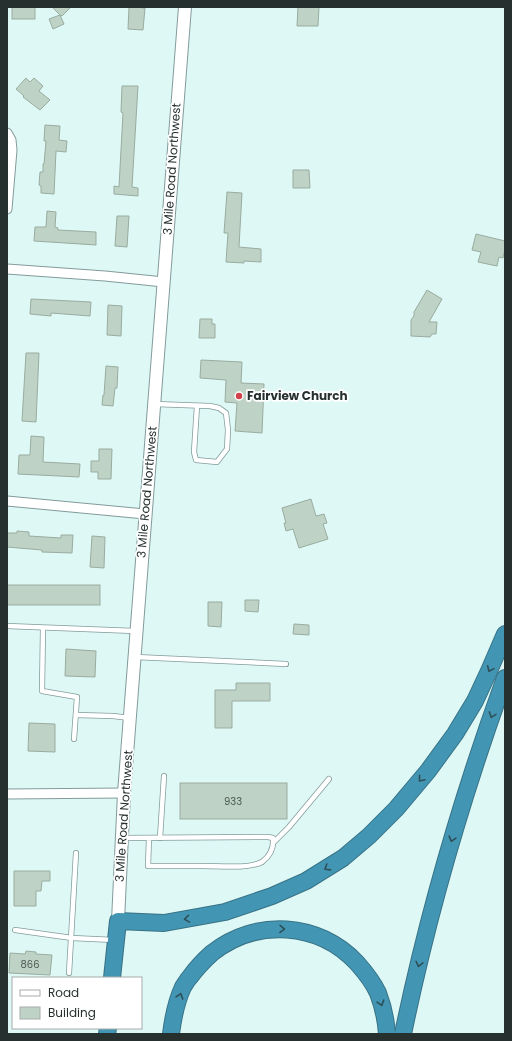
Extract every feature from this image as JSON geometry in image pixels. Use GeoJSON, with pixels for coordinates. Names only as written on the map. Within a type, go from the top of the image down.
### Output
{"type":"FeatureCollection","features":[{"type":"Feature","properties":{"kind":"highway"},"geometry":{"type":"LineString","coordinates":[[118,921],[164,923],[225,912],[272,896],[306,881],[343,858],[369,836],[396,809],[428,771],[455,734],[475,701],[505,634]]}},
{"type":"Feature","properties":{"kind":"highway"},"geometry":{"type":"LineString","coordinates":[[403,1034],[436,895],[459,814],[484,734],[505,678]]}},
{"type":"Feature","properties":{"kind":"highway","name":"3 Mile Road Northwest"},"geometry":{"type":"LineString","coordinates":[[112,977],[118,921]]}},
{"type":"Feature","properties":{"kind":"highway"},"geometry":{"type":"LineString","coordinates":[[171,1034],[173,1018],[183,986],[199,964],[222,945],[244,934],[264,930],[286,929],[309,933],[350,955],[367,974],[378,992],[386,1019],[387,1034]]}},
{"type":"Feature","properties":{"kind":"main road","name":"3 Mile Road Northwest"},"geometry":{"type":"LineString","coordinates":[[118,921],[124,793],[185,7]]}},
{"type":"Feature","properties":{"kind":"street"},"geometry":{"type":"LineString","coordinates":[[7,133],[12,150],[7,209]]}},
{"type":"Feature","properties":{"kind":"street"},"geometry":{"type":"LineString","coordinates":[[7,269],[164,282]]}},
{"type":"Feature","properties":{"kind":"street"},"geometry":{"type":"LineString","coordinates":[[7,501],[145,514]]}},
{"type":"Feature","properties":{"kind":"street"},"geometry":{"type":"LineString","coordinates":[[7,794],[124,793]]}},
{"type":"Feature","properties":{"kind":"lane"},"geometry":{"type":"LineString","coordinates":[[154,404],[197,406],[219,408],[226,413],[228,430],[227,449],[217,462],[196,460],[194,452],[197,406]]}},
{"type":"Feature","properties":{"kind":"lane"},"geometry":{"type":"LineString","coordinates":[[7,626],[137,631]]}},
{"type":"Feature","properties":{"kind":"lane"},"geometry":{"type":"LineString","coordinates":[[43,628],[42,691],[77,697],[74,739]]}},
{"type":"Feature","properties":{"kind":"lane"},"geometry":{"type":"LineString","coordinates":[[135,658],[286,664]]}},
{"type":"Feature","properties":{"kind":"lane"},"geometry":{"type":"LineString","coordinates":[[76,715],[130,718]]}},
{"type":"Feature","properties":{"kind":"lane"},"geometry":{"type":"LineString","coordinates":[[160,838],[164,776]]}},
{"type":"Feature","properties":{"kind":"lane"},"geometry":{"type":"LineString","coordinates":[[149,838],[148,866],[248,866],[261,862],[270,855],[274,842],[289,827],[329,779]]}},
{"type":"Feature","properties":{"kind":"lane"},"geometry":{"type":"LineString","coordinates":[[122,838],[268,837],[273,838],[274,842]]}},
{"type":"Feature","properties":{"kind":"lane"},"geometry":{"type":"LineString","coordinates":[[69,973],[76,853]]}},
{"type":"Feature","properties":{"kind":"lane"},"geometry":{"type":"LineString","coordinates":[[14,930],[72,938],[116,940]]}},
{"type":"Feature","properties":{"kind":"building"},"geometry":{"type":"Polygon","coordinates":[[[12,7],[35,7],[35,19],[12,19],[12,7]]]}},
{"type":"Feature","properties":{"kind":"building"},"geometry":{"type":"Polygon","coordinates":[[[52,7],[71,7],[62,16],[52,7]]]}},
{"type":"Feature","properties":{"kind":"building"},"geometry":{"type":"Polygon","coordinates":[[[129,7],[145,8],[143,30],[128,29],[129,7]]]}},
{"type":"Feature","properties":{"kind":"building"},"geometry":{"type":"Polygon","coordinates":[[[298,7],[319,7],[318,26],[297,26],[298,7]]]}},
{"type":"Feature","properties":{"kind":"building"},"geometry":{"type":"Polygon","coordinates":[[[60,15],[64,24],[53,29],[49,19],[60,15]]]}},
{"type":"Feature","properties":{"kind":"building"},"geometry":{"type":"Polygon","coordinates":[[[26,78],[30,82],[34,78],[43,86],[39,91],[50,100],[40,110],[23,97],[24,96],[16,89],[26,78]]]}},
{"type":"Feature","properties":{"kind":"building"},"geometry":{"type":"Polygon","coordinates":[[[122,86],[138,86],[132,187],[138,188],[138,196],[114,194],[114,186],[119,187],[123,113],[121,112],[122,86]]]}},
{"type":"Feature","properties":{"kind":"building"},"geometry":{"type":"Polygon","coordinates":[[[45,125],[60,126],[59,140],[67,141],[66,152],[56,151],[54,194],[41,193],[41,186],[39,185],[40,172],[43,172],[44,164],[46,141],[44,141],[45,125]]]}},
{"type":"Feature","properties":{"kind":"building"},"geometry":{"type":"Polygon","coordinates":[[[293,170],[309,170],[310,188],[293,188],[293,170]]]}},
{"type":"Feature","properties":{"kind":"building"},"geometry":{"type":"Polygon","coordinates":[[[227,192],[242,193],[239,247],[261,249],[261,262],[226,262],[228,233],[224,233],[227,192]]]}},
{"type":"Feature","properties":{"kind":"building"},"geometry":{"type":"Polygon","coordinates":[[[47,211],[56,212],[55,227],[58,228],[58,230],[96,232],[96,245],[34,241],[35,227],[46,227],[47,211]]]}},
{"type":"Feature","properties":{"kind":"building"},"geometry":{"type":"Polygon","coordinates":[[[117,216],[129,216],[127,247],[115,246],[117,216]]]}},
{"type":"Feature","properties":{"kind":"building"},"geometry":{"type":"Polygon","coordinates":[[[476,234],[505,241],[503,258],[499,257],[497,266],[478,262],[481,252],[472,250],[476,234]]]}},
{"type":"Feature","properties":{"kind":"building"},"geometry":{"type":"Polygon","coordinates":[[[427,290],[442,299],[429,322],[437,322],[436,334],[432,334],[430,337],[411,336],[411,320],[427,290]]]}},
{"type":"Feature","properties":{"kind":"building"},"geometry":{"type":"Polygon","coordinates":[[[31,299],[91,302],[90,316],[51,313],[51,316],[30,314],[31,299]]]}},
{"type":"Feature","properties":{"kind":"building"},"geometry":{"type":"Polygon","coordinates":[[[108,305],[122,306],[121,336],[107,335],[108,305]]]}},
{"type":"Feature","properties":{"kind":"building"},"geometry":{"type":"Polygon","coordinates":[[[200,319],[212,319],[212,324],[215,324],[215,338],[199,338],[200,319]]]}},
{"type":"Feature","properties":{"kind":"building"},"geometry":{"type":"Polygon","coordinates":[[[26,353],[39,353],[36,422],[22,421],[26,353]]]}},
{"type":"Feature","properties":{"kind":"building"},"geometry":{"type":"Polygon","coordinates":[[[201,360],[242,362],[241,383],[264,384],[262,433],[235,431],[237,403],[225,402],[226,380],[200,378],[201,360]]]}},
{"type":"Feature","properties":{"kind":"building"},"geometry":{"type":"Polygon","coordinates":[[[106,366],[118,367],[117,388],[115,388],[113,406],[102,405],[106,366]]]}},
{"type":"Feature","properties":{"kind":"building"},"geometry":{"type":"Polygon","coordinates":[[[31,436],[44,437],[43,462],[80,464],[79,477],[18,474],[19,455],[30,455],[31,436]]]}},
{"type":"Feature","properties":{"kind":"building"},"geometry":{"type":"Polygon","coordinates":[[[99,449],[112,449],[111,479],[98,479],[98,472],[91,472],[91,461],[99,461],[99,449]]]}},
{"type":"Feature","properties":{"kind":"building"},"geometry":{"type":"Polygon","coordinates":[[[311,499],[316,516],[324,514],[327,523],[323,524],[328,539],[299,548],[293,529],[286,531],[284,523],[286,523],[282,508],[311,499]]]}},
{"type":"Feature","properties":{"kind":"building"},"geometry":{"type":"Polygon","coordinates":[[[17,531],[29,532],[29,536],[61,538],[61,535],[73,535],[72,553],[42,552],[42,550],[7,547],[7,533],[17,533],[17,531]]]}},
{"type":"Feature","properties":{"kind":"building"},"geometry":{"type":"Polygon","coordinates":[[[92,536],[105,537],[104,568],[90,567],[92,536]]]}},
{"type":"Feature","properties":{"kind":"building"},"geometry":{"type":"Polygon","coordinates":[[[7,585],[100,585],[100,605],[7,605],[7,585]]]}},
{"type":"Feature","properties":{"kind":"building"},"geometry":{"type":"Polygon","coordinates":[[[245,600],[259,600],[258,612],[245,611],[245,600]]]}},
{"type":"Feature","properties":{"kind":"building"},"geometry":{"type":"Polygon","coordinates":[[[208,602],[222,602],[221,627],[208,626],[208,602]]]}},
{"type":"Feature","properties":{"kind":"building"},"geometry":{"type":"Polygon","coordinates":[[[294,624],[309,625],[309,635],[293,634],[294,624]]]}},
{"type":"Feature","properties":{"kind":"building"},"geometry":{"type":"Polygon","coordinates":[[[66,649],[96,651],[95,677],[65,676],[66,649]]]}},
{"type":"Feature","properties":{"kind":"building"},"geometry":{"type":"Polygon","coordinates":[[[236,683],[270,683],[270,701],[232,701],[232,728],[215,728],[215,690],[236,690],[236,683]]]}},
{"type":"Feature","properties":{"kind":"building"},"geometry":{"type":"Polygon","coordinates":[[[29,723],[55,724],[55,752],[28,751],[29,723]]]}},
{"type":"Feature","properties":{"kind":"building"},"geometry":{"type":"Polygon","coordinates":[[[180,783],[287,783],[287,819],[180,819],[180,783]]]}},
{"type":"Feature","properties":{"kind":"building"},"geometry":{"type":"Polygon","coordinates":[[[14,871],[50,871],[50,881],[42,881],[41,891],[36,891],[36,906],[14,906],[14,871]]]}},
{"type":"Feature","properties":{"kind":"building"},"geometry":{"type":"Polygon","coordinates":[[[26,951],[36,952],[36,954],[52,955],[50,975],[9,973],[10,953],[25,954],[26,951]]]}},
{"type":"Feature","properties":{"kind":"place","name":"Fairview Church"},"geometry":{"type":"Point","coordinates":[239,396]}}]}
